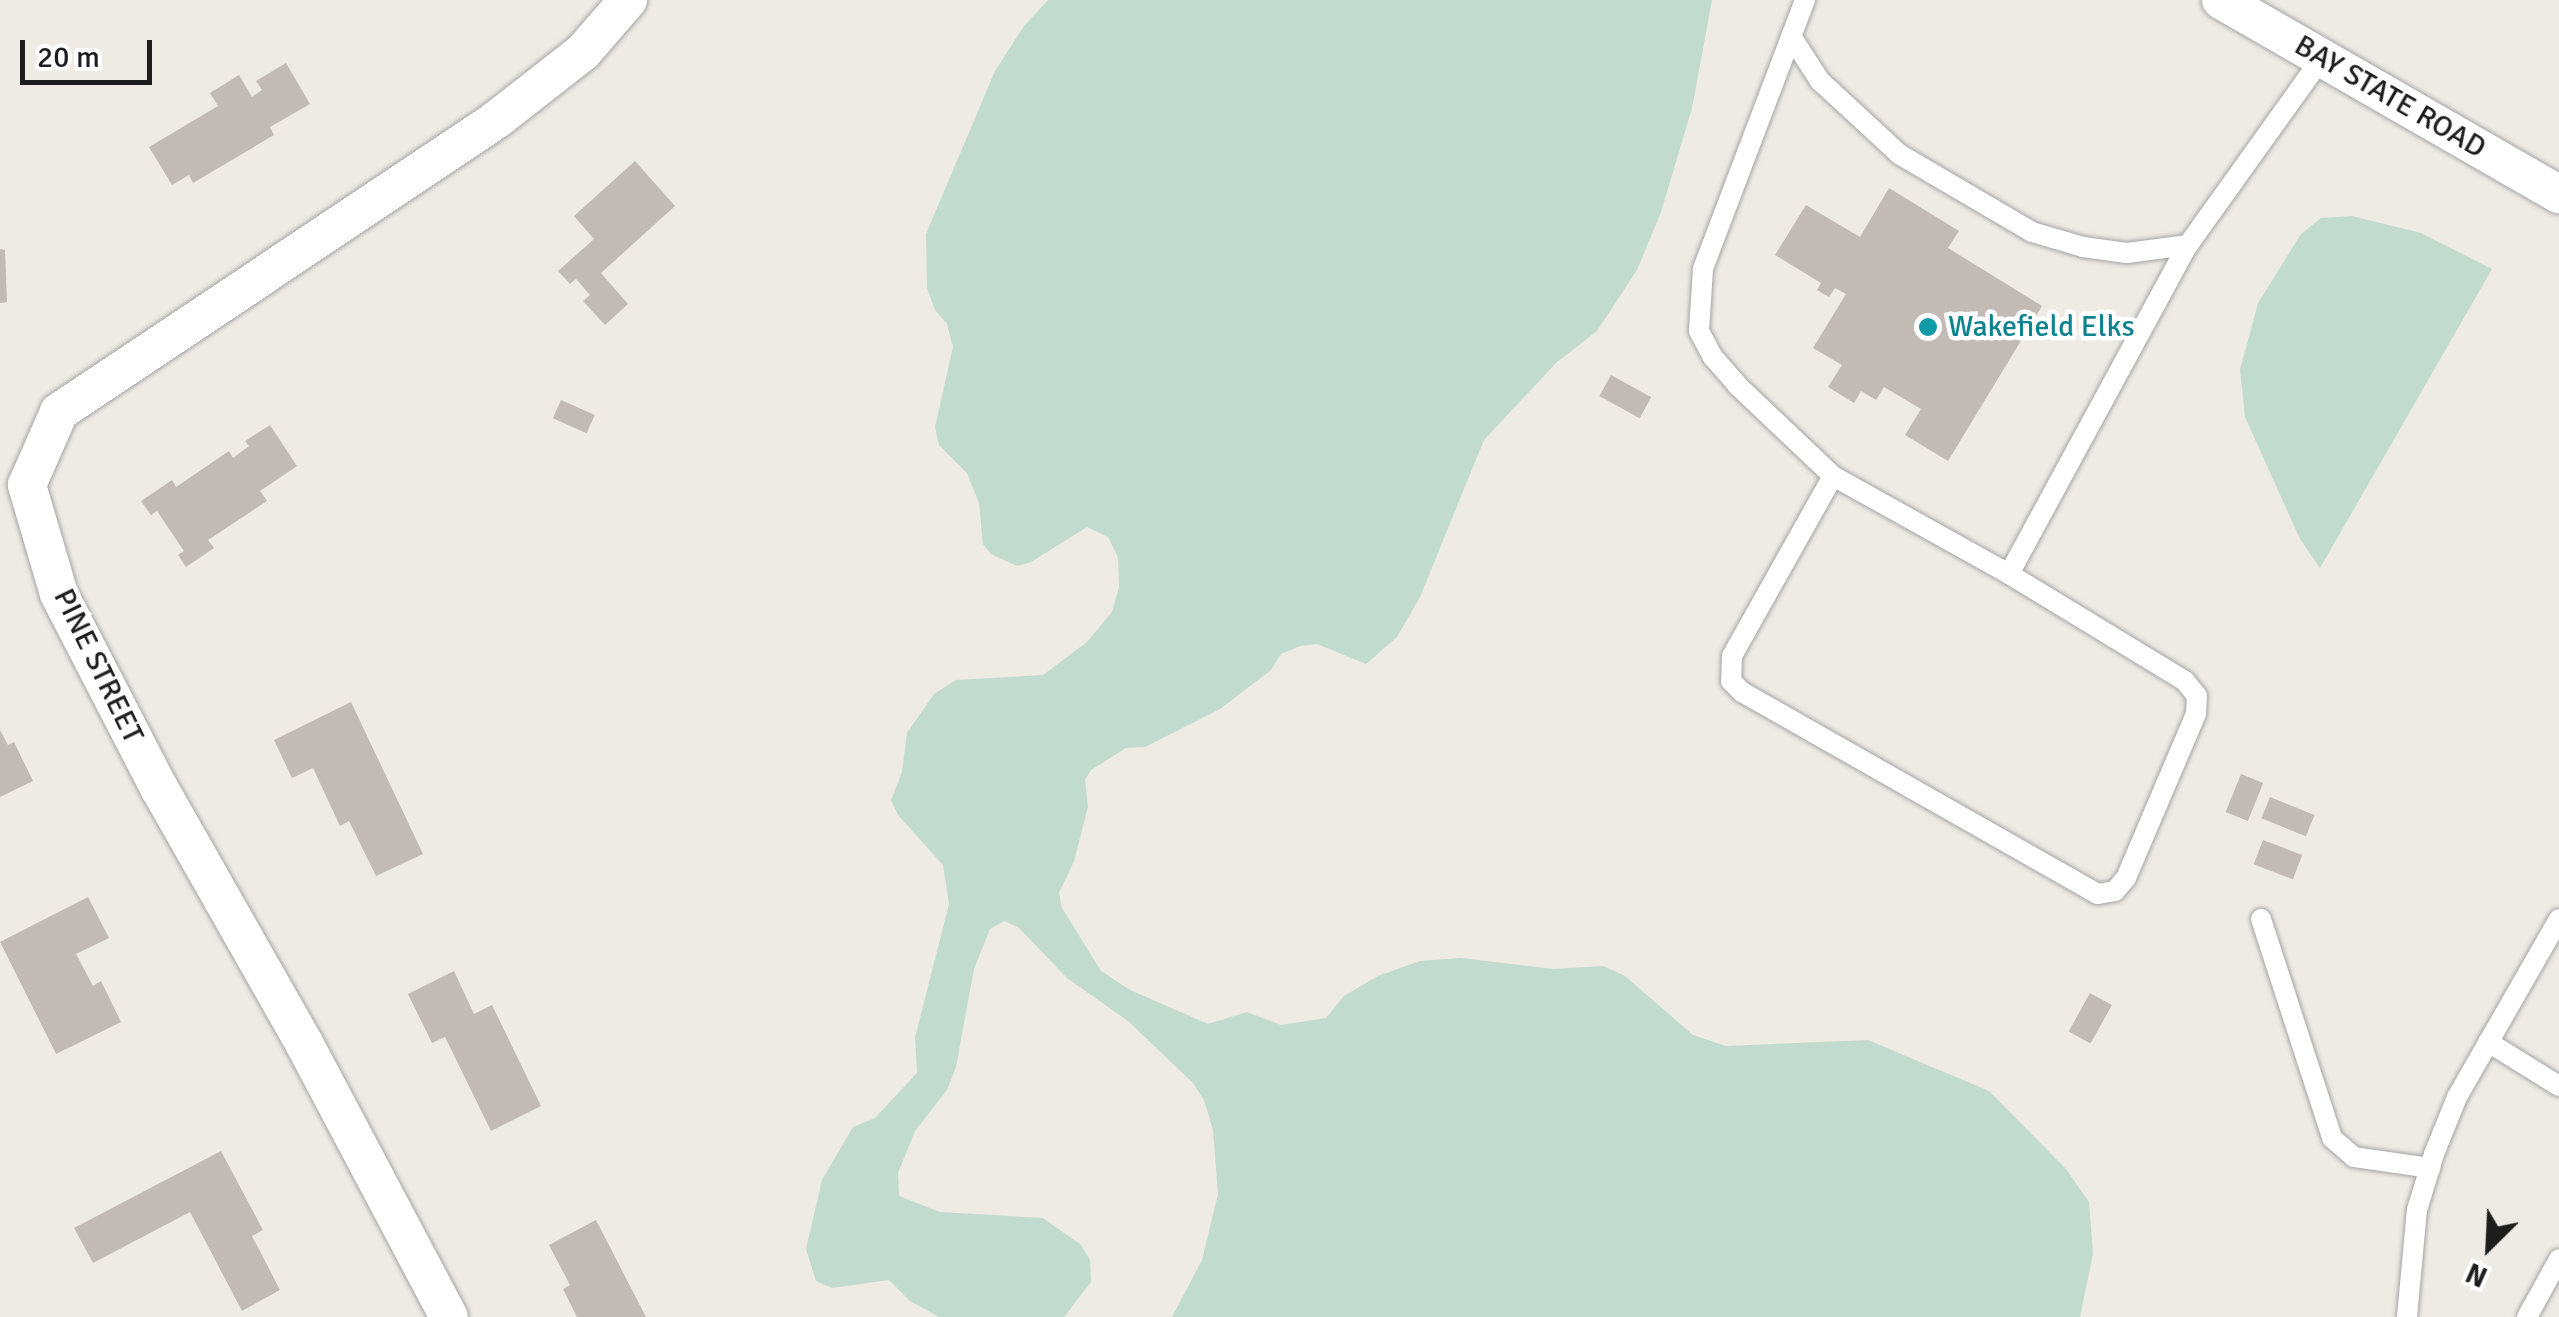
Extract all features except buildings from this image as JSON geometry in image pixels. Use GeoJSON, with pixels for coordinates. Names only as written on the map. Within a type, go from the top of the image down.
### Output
{"type":"FeatureCollection","features":[{"type":"Feature","properties":{"kind":"street","name":"PINE STREET"},"geometry":{"type":"LineString","coordinates":[[449,1317],[304,1042],[159,788],[68,612],[27,485],[59,412],[496,120],[583,52],[628,0]]}},
{"type":"Feature","properties":{"kind":"street","name":"BAY STATE ROAD"},"geometry":{"type":"LineString","coordinates":[[2221,0],[2559,194]]}},
{"type":"Feature","properties":{"kind":"lane"},"geometry":{"type":"LineString","coordinates":[[1805,0],[1704,270],[1699,331],[1712,358],[1833,476],[2009,574],[2186,681],[2197,696],[2196,714],[2126,878],[2110,893],[2088,891],[1734,686],[1729,671],[1732,656],[1833,476]]}},
{"type":"Feature","properties":{"kind":"lane"},"geometry":{"type":"LineString","coordinates":[[1790,36],[1820,81],[1899,154],[2032,232],[2083,247],[2126,253],[2188,245]]}},
{"type":"Feature","properties":{"kind":"lane"},"geometry":{"type":"LineString","coordinates":[[2009,574],[2188,245],[2322,58]]}},
{"type":"Feature","properties":{"kind":"lane"},"geometry":{"type":"LineString","coordinates":[[2261,919],[2332,1138],[2354,1157],[2430,1168]]}},
{"type":"Feature","properties":{"kind":"lane"},"geometry":{"type":"LineString","coordinates":[[2408,1317],[2416,1210],[2430,1168],[2457,1097],[2559,919]]}},
{"type":"Feature","properties":{"kind":"lane"},"geometry":{"type":"LineString","coordinates":[[2488,1042],[2559,1086]]}},
{"type":"Feature","properties":{"kind":"lane"},"geometry":{"type":"LineString","coordinates":[[2527,1317],[2559,1259]]}},
{"type":"Feature","properties":{"kind":"green space"},"geometry":{"type":"Polygon","coordinates":[[[1048,0],[1712,0],[1692,108],[1661,212],[1637,270],[1597,331],[1557,362],[1484,440],[1420,597],[1397,637],[1366,664],[1317,644],[1281,654],[1271,670],[1220,709],[1145,747],[1126,748],[1091,770],[1085,780],[1088,807],[1074,861],[1059,893],[1062,908],[1101,971],[1130,990],[1208,1024],[1247,1012],[1281,1025],[1326,1018],[1344,996],[1378,976],[1420,961],[1461,958],[1553,969],[1603,966],[1625,976],[1693,1035],[1726,1046],[1868,1040],[1989,1091],[2066,1169],[2089,1202],[2093,1254],[2080,1317],[1172,1317],[1202,1260],[1218,1194],[1213,1130],[1204,1100],[1193,1083],[1128,1021],[1067,978],[1018,927],[1004,921],[990,929],[974,969],[956,1067],[947,1090],[915,1131],[898,1173],[899,1196],[940,1212],[1043,1218],[1081,1245],[1090,1260],[1091,1282],[1064,1317],[939,1317],[910,1301],[889,1280],[832,1288],[816,1281],[806,1249],[822,1180],[853,1127],[875,1118],[917,1073],[915,1038],[949,904],[943,865],[898,815],[891,800],[902,772],[907,733],[934,694],[956,680],[1043,675],[1087,642],[1112,612],[1119,587],[1118,557],[1108,537],[1087,527],[1031,562],[1017,566],[991,554],[983,544],[979,503],[967,473],[939,445],[935,427],[953,347],[947,324],[935,310],[927,288],[926,234],[995,71],[1024,26],[1048,0]]]}},
{"type":"Feature","properties":{"kind":"green space"},"geometry":{"type":"Polygon","coordinates":[[[2352,216],[2421,233],[2492,269],[2320,568],[2300,539],[2245,417],[2240,370],[2258,303],[2301,234],[2321,218],[2352,216]]]}},
{"type":"Feature","properties":{"kind":"place","name":"Wakefield Elks"},"geometry":{"type":"Point","coordinates":[1928,327]}}]}
